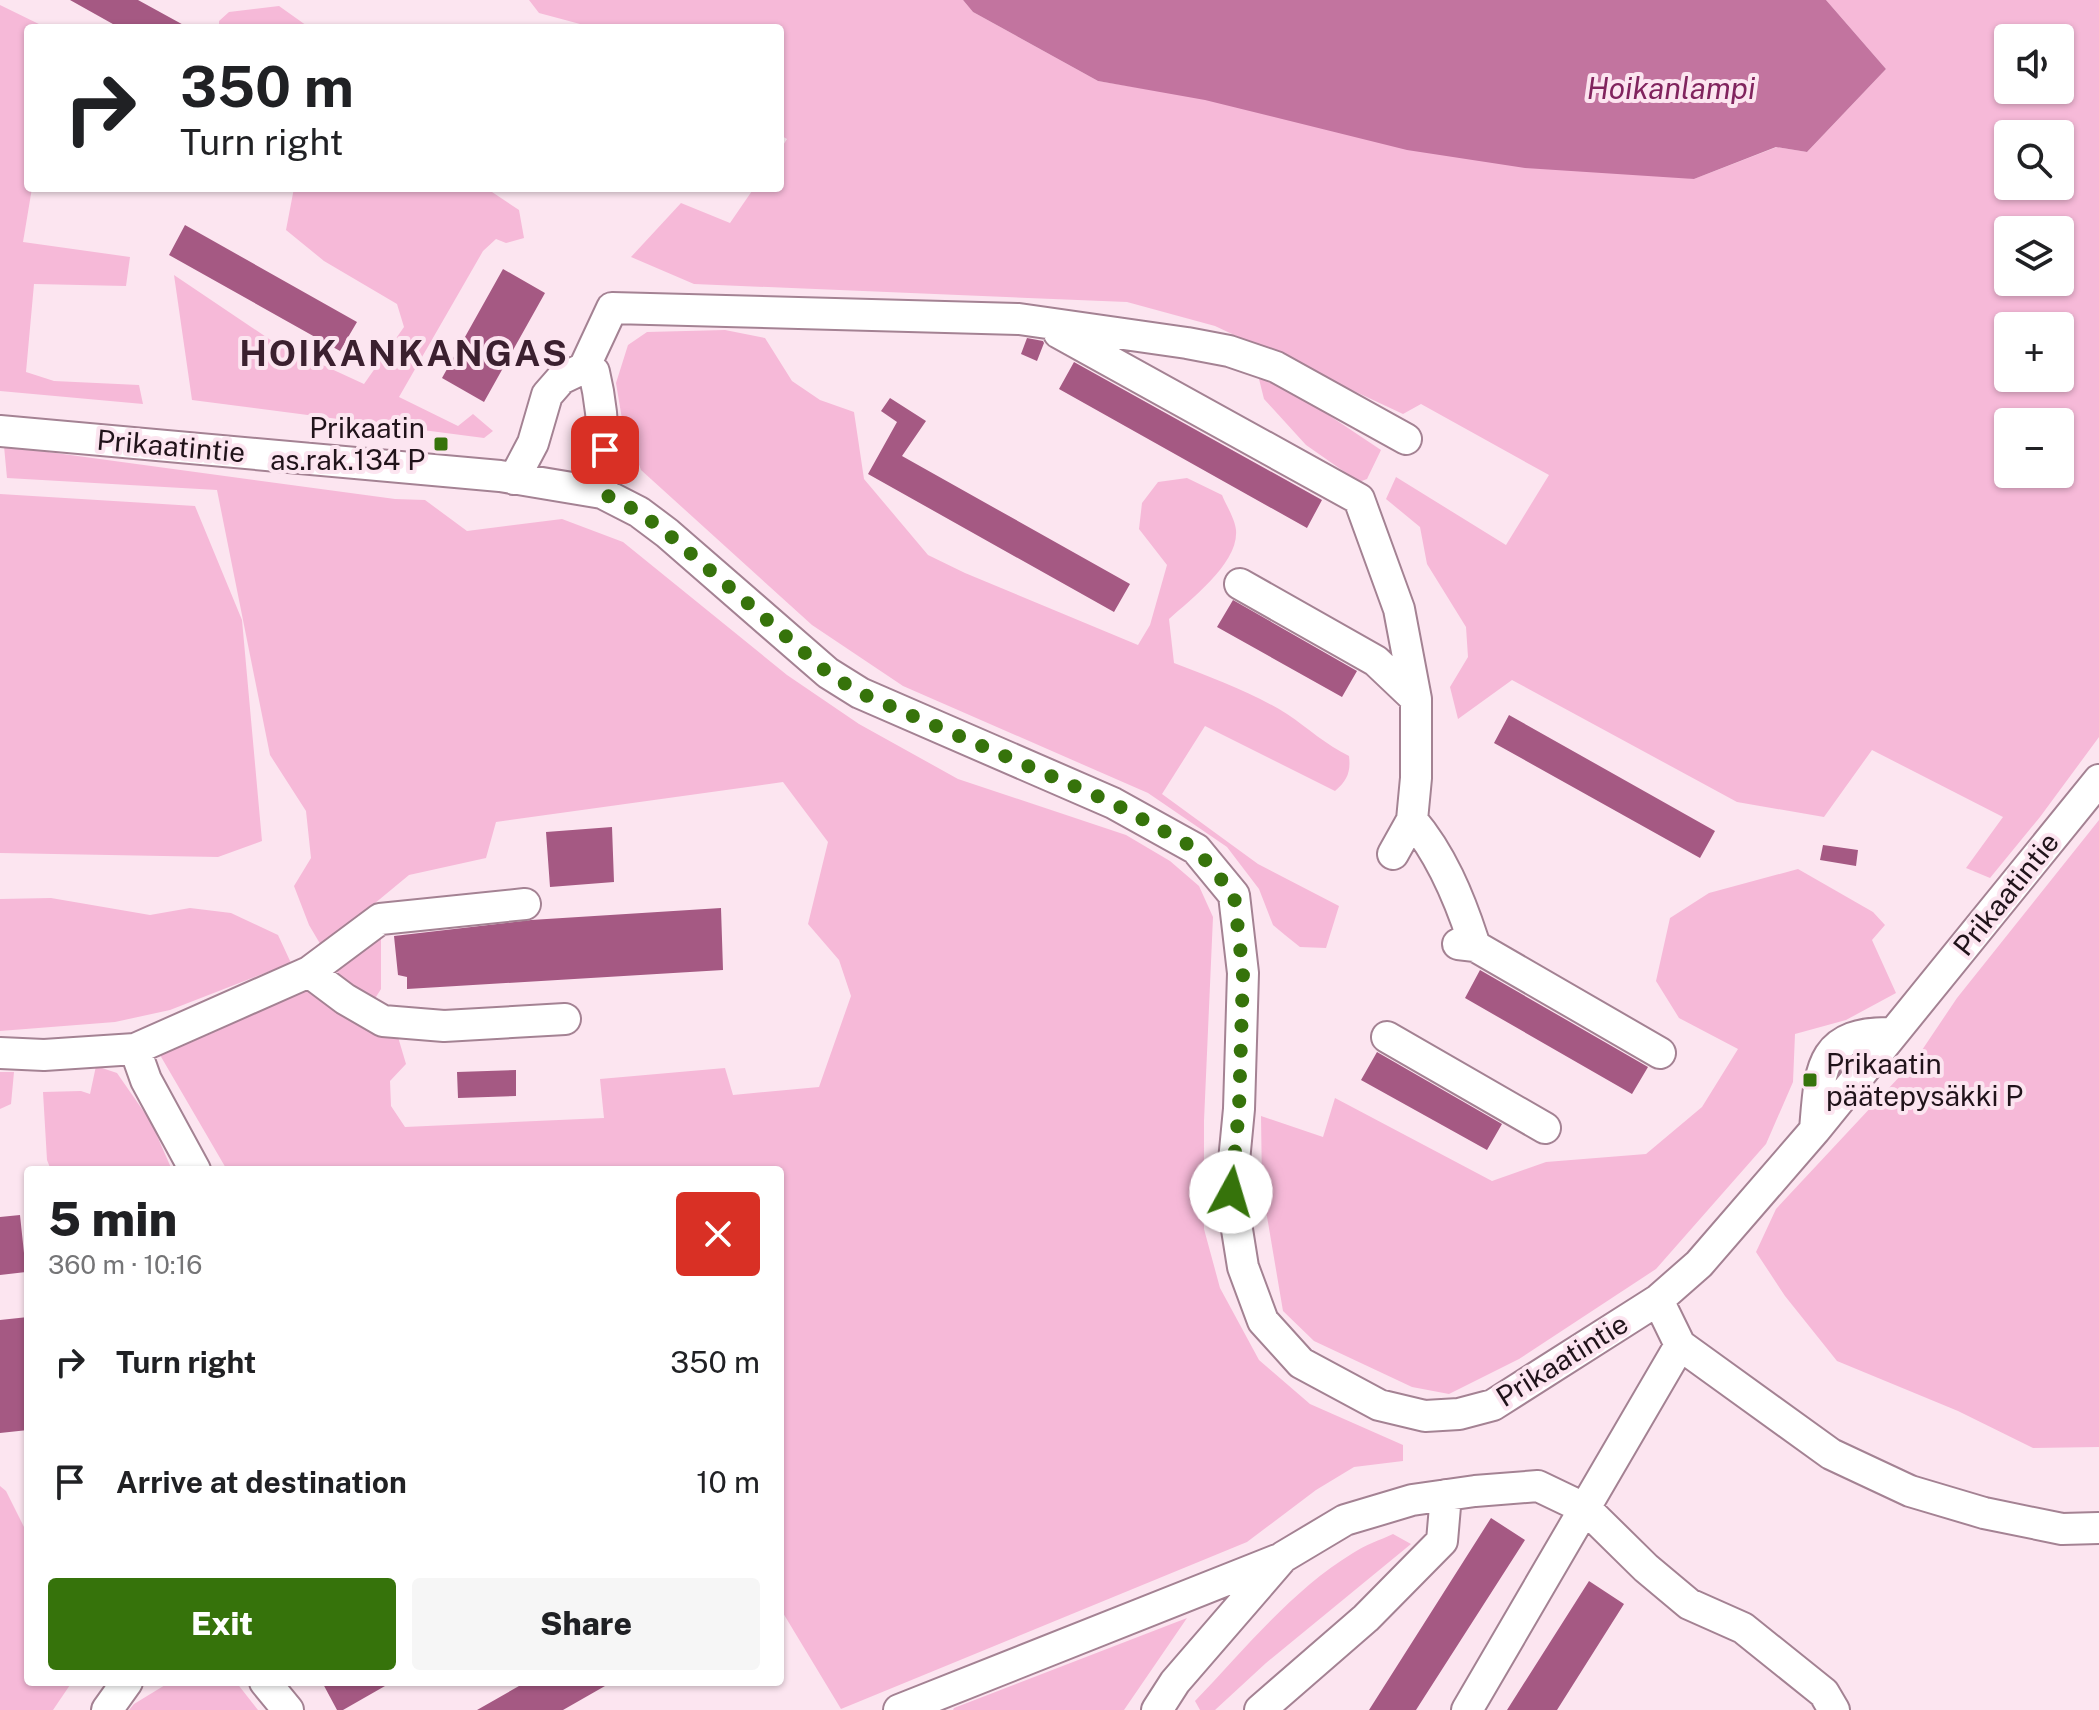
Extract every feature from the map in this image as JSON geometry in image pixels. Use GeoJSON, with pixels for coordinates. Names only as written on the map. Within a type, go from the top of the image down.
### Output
{"type":"FeatureCollection","features":[{"type":"Feature","properties":{"kind":"street"},"geometry":{"type":"LineString","coordinates":[[514,479],[533,443],[547,395],[561,379],[584,368],[612,308],[1019,319],[1229,351],[1276,367],[1406,439]]}},
{"type":"Feature","properties":{"kind":"street"},"geometry":{"type":"LineString","coordinates":[[1040,323],[1359,499],[1399,609],[1416,699],[1416,778],[1412,820],[1393,854]]}},
{"type":"Feature","properties":{"kind":"street"},"geometry":{"type":"LineString","coordinates":[[584,368],[594,372],[602,406],[605,450],[602,493]]}},
{"type":"Feature","properties":{"kind":"street","name":"Prikaatintie"},"geometry":{"type":"LineString","coordinates":[[0,431],[514,479],[602,493],[639,512],[667,533],[828,673],[860,693],[1113,803],[1196,849],[1234,895],[1243,973],[1239,1109],[1231,1192],[1243,1267],[1263,1321],[1301,1363],[1379,1405],[1425,1416],[1459,1414],[1493,1405],[1658,1300],[1699,1264],[1815,1130],[2099,780]]}},
{"type":"Feature","properties":{"kind":"street"},"geometry":{"type":"LineString","coordinates":[[1240,584],[1376,661],[1416,699]]}},
{"type":"Feature","properties":{"kind":"street"},"geometry":{"type":"LineString","coordinates":[[1412,820],[1425,835],[1462,906],[1465,942],[1660,1053]]}},
{"type":"Feature","properties":{"kind":"street"},"geometry":{"type":"LineString","coordinates":[[0,1053],[44,1055],[135,1049],[309,972],[380,919],[525,904]]}},
{"type":"Feature","properties":{"kind":"street"},"geometry":{"type":"LineString","coordinates":[[309,972],[345,999],[383,1021],[444,1026],[565,1019]]}},
{"type":"Feature","properties":{"kind":"street"},"geometry":{"type":"LineString","coordinates":[[1387,1037],[1545,1128]]}},
{"type":"Feature","properties":{"kind":"street"},"geometry":{"type":"LineString","coordinates":[[135,1049],[146,1080],[193,1166]]}},
{"type":"Feature","properties":{"kind":"street"},"geometry":{"type":"LineString","coordinates":[[1658,1300],[1680,1345],[1831,1454],[1910,1491],[1984,1513],[2062,1529],[2099,1528]]}},
{"type":"Feature","properties":{"kind":"street"},"geometry":{"type":"LineString","coordinates":[[1467,1710],[1680,1345]]}},
{"type":"Feature","properties":{"kind":"street"},"geometry":{"type":"LineString","coordinates":[[899,1710],[1283,1557],[1345,1520],[1412,1500],[1538,1486],[1586,1509],[1646,1568],[1689,1604],[1743,1628],[1824,1693],[1834,1710]]}},
{"type":"Feature","properties":{"kind":"street"},"geometry":{"type":"LineString","coordinates":[[1260,1710],[1366,1618],[1442,1541],[1446,1495]]}},
{"type":"Feature","properties":{"kind":"street"},"geometry":{"type":"LineString","coordinates":[[1157,1710],[1175,1682],[1283,1557]]}},
{"type":"Feature","properties":{"kind":"street"},"geometry":{"type":"LineString","coordinates":[[107,1710],[124,1686]]}},
{"type":"Feature","properties":{"kind":"street"},"geometry":{"type":"LineString","coordinates":[[268,1686],[288,1710]]}},
{"type":"Feature","properties":{"kind":"shaded area"},"geometry":{"type":"Polygon","coordinates":[[[529,0],[963,0],[973,12],[1098,81],[1694,179],[1777,147],[1807,152],[1886,69],[1826,0],[2099,0],[2099,737],[1990,878],[1966,868],[2003,817],[1872,750],[1824,817],[1737,802],[1512,680],[1458,719],[1450,687],[1468,657],[1466,627],[1427,564],[1420,527],[1386,499],[1396,477],[1506,545],[1549,475],[1421,404],[1403,414],[1215,326],[1127,302],[694,284],[631,257],[681,203],[730,223],[751,192],[784,192],[784,144],[787,139],[784,137],[784,24],[580,24],[539,13],[529,0]]]}},
{"type":"Feature","properties":{"kind":"shaded area"},"geometry":{"type":"Polygon","coordinates":[[[0,5],[39,24],[24,24],[24,192],[31,192],[23,242],[130,257],[126,286],[34,284],[26,372],[54,381],[139,385],[143,404],[0,391],[0,5]]]}},
{"type":"Feature","properties":{"kind":"shaded area"},"geometry":{"type":"Polygon","coordinates":[[[279,6],[304,24],[219,24],[229,12],[279,6]]]}},
{"type":"Feature","properties":{"kind":"shaded area"},"geometry":{"type":"Polygon","coordinates":[[[293,192],[492,192],[519,210],[524,238],[506,243],[496,239],[483,251],[399,397],[458,426],[473,414],[493,431],[484,438],[192,400],[174,275],[275,343],[364,384],[404,327],[397,304],[324,261],[286,230],[293,192]]]}},
{"type":"Feature","properties":{"kind":"shaded area"},"geometry":{"type":"Polygon","coordinates":[[[725,330],[765,338],[792,381],[820,400],[854,412],[864,479],[928,555],[1138,645],[1150,625],[1167,565],[1139,529],[1142,503],[1158,482],[1187,478],[1222,495],[1235,526],[1235,542],[1230,555],[1212,579],[1169,619],[1174,663],[1246,692],[1287,714],[1349,756],[1349,771],[1335,791],[1205,726],[1162,794],[1258,864],[1339,906],[1326,948],[1300,947],[1273,925],[1259,889],[1227,847],[1148,793],[903,686],[812,625],[641,470],[622,419],[616,383],[628,345],[647,332],[725,330]]]}},
{"type":"Feature","properties":{"kind":"shaded area"},"geometry":{"type":"Polygon","coordinates":[[[1273,378],[1381,450],[1367,479],[1359,482],[1306,445],[1264,399],[1259,379],[1273,378]]]}},
{"type":"Feature","properties":{"kind":"shaded area"},"geometry":{"type":"Polygon","coordinates":[[[4,446],[395,499],[425,500],[467,531],[562,519],[623,542],[787,675],[859,724],[958,779],[1126,835],[1170,861],[1199,886],[1213,917],[1204,1121],[1204,1229],[1220,1288],[1259,1360],[1310,1404],[1403,1445],[1403,1461],[1354,1467],[1316,1490],[1247,1542],[841,1709],[784,1615],[784,1166],[225,1166],[160,1055],[219,1030],[304,986],[371,1026],[398,1037],[406,1064],[390,1081],[391,1106],[405,1127],[604,1118],[600,1079],[725,1068],[733,1095],[819,1087],[851,996],[839,960],[808,924],[828,842],[783,782],[496,822],[486,858],[409,875],[322,947],[309,925],[294,886],[311,858],[306,811],[270,755],[217,490],[7,478],[4,446]]]}},
{"type":"Feature","properties":{"kind":"shaded area"},"geometry":{"type":"Polygon","coordinates":[[[0,494],[195,506],[242,620],[262,841],[218,857],[0,853],[0,494]]]}},
{"type":"Feature","properties":{"kind":"shaded area"},"geometry":{"type":"Polygon","coordinates":[[[2099,820],[2099,1447],[2033,1448],[1958,1411],[1837,1361],[1785,1296],[1756,1252],[1776,1209],[1916,1059],[1957,998],[2099,820]]]}},
{"type":"Feature","properties":{"kind":"shaded area"},"geometry":{"type":"Polygon","coordinates":[[[1798,869],[1873,912],[1885,925],[1872,940],[1896,993],[1846,1020],[1795,1034],[1793,1082],[1766,1144],[1656,1269],[1519,1359],[1449,1394],[1412,1387],[1314,1341],[1283,1311],[1262,1187],[1261,1116],[1323,1137],[1335,1098],[1492,1181],[1546,1162],[1646,1154],[1702,1107],[1738,1049],[1679,1018],[1656,981],[1670,918],[1709,893],[1798,869]]]}},
{"type":"Feature","properties":{"kind":"shaded area"},"geometry":{"type":"Polygon","coordinates":[[[51,898],[150,915],[190,908],[231,913],[278,935],[291,963],[170,1010],[115,1022],[0,1031],[0,899],[51,898]]]}},
{"type":"Feature","properties":{"kind":"shaded area"},"geometry":{"type":"Polygon","coordinates":[[[373,936],[381,936],[381,989],[374,1000],[339,980],[337,971],[373,936]]]}},
{"type":"Feature","properties":{"kind":"shaded area"},"geometry":{"type":"Polygon","coordinates":[[[96,1066],[117,1073],[151,1122],[170,1166],[49,1166],[43,1092],[81,1091],[90,1094],[96,1066]]]}},
{"type":"Feature","properties":{"kind":"shaded area"},"geometry":{"type":"Polygon","coordinates":[[[0,1072],[14,1072],[11,1104],[0,1109],[0,1072]]]}},
{"type":"Feature","properties":{"kind":"shaded area"},"geometry":{"type":"Polygon","coordinates":[[[0,1486],[6,1491],[24,1527],[24,1686],[69,1686],[53,1710],[0,1710],[0,1486]]]}},
{"type":"Feature","properties":{"kind":"shaded area"},"geometry":{"type":"Polygon","coordinates":[[[1393,1534],[1411,1544],[1266,1663],[1215,1710],[1200,1710],[1195,1701],[1289,1603],[1353,1553],[1393,1534]]]}},
{"type":"Feature","properties":{"kind":"shaded area"},"geometry":{"type":"Polygon","coordinates":[[[1187,1618],[1124,1710],[953,1710],[954,1708],[1187,1618]]]}},
{"type":"Feature","properties":{"kind":"shaded area"},"geometry":{"type":"Polygon","coordinates":[[[163,1686],[239,1686],[258,1710],[129,1710],[163,1686]]]}},
{"type":"Feature","properties":{"kind":"water","name":"Hoikanlampi"},"geometry":{"type":"Polygon","coordinates":[[[963,0],[1826,0],[1886,69],[1807,152],[1776,147],[1694,179],[1525,168],[1407,150],[1205,100],[1098,81],[973,12],[963,0]]]}},
{"type":"Feature","properties":{"kind":"building"},"geometry":{"type":"Polygon","coordinates":[[[70,0],[138,0],[182,24],[113,24],[70,0]]]}},
{"type":"Feature","properties":{"kind":"building"},"geometry":{"type":"Polygon","coordinates":[[[185,225],[357,322],[340,351],[169,255],[185,225]]]}},
{"type":"Feature","properties":{"kind":"building"},"geometry":{"type":"Polygon","coordinates":[[[503,269],[545,293],[484,402],[442,378],[503,269]]]}},
{"type":"Feature","properties":{"kind":"building"},"geometry":{"type":"Polygon","coordinates":[[[1027,338],[1044,343],[1037,361],[1021,354],[1027,338]]]}},
{"type":"Feature","properties":{"kind":"building"},"geometry":{"type":"Polygon","coordinates":[[[1074,362],[1322,500],[1307,528],[1059,389],[1074,362]]]}},
{"type":"Feature","properties":{"kind":"building"},"geometry":{"type":"Polygon","coordinates":[[[890,398],[926,421],[902,456],[1130,584],[1114,612],[868,474],[897,422],[881,411],[890,398]]]}},
{"type":"Feature","properties":{"kind":"building"},"geometry":{"type":"Polygon","coordinates":[[[1233,600],[1357,671],[1342,697],[1217,627],[1233,600]]]}},
{"type":"Feature","properties":{"kind":"building"},"geometry":{"type":"Polygon","coordinates":[[[1509,715],[1715,831],[1700,858],[1494,743],[1509,715]]]}},
{"type":"Feature","properties":{"kind":"building"},"geometry":{"type":"Polygon","coordinates":[[[612,827],[614,882],[550,887],[546,832],[612,827]]]}},
{"type":"Feature","properties":{"kind":"building"},"geometry":{"type":"Polygon","coordinates":[[[1823,845],[1858,850],[1856,866],[1820,860],[1823,845]]]}},
{"type":"Feature","properties":{"kind":"building"},"geometry":{"type":"Polygon","coordinates":[[[721,908],[723,970],[407,989],[407,977],[398,975],[394,936],[531,920],[721,908]]]}},
{"type":"Feature","properties":{"kind":"building"},"geometry":{"type":"Polygon","coordinates":[[[1480,970],[1648,1067],[1632,1094],[1465,998],[1480,970]]]}},
{"type":"Feature","properties":{"kind":"building"},"geometry":{"type":"Polygon","coordinates":[[[1377,1052],[1502,1124],[1487,1150],[1361,1080],[1377,1052]]]}},
{"type":"Feature","properties":{"kind":"building"},"geometry":{"type":"Polygon","coordinates":[[[516,1070],[516,1096],[458,1098],[457,1072],[516,1070]]]}},
{"type":"Feature","properties":{"kind":"building"},"geometry":{"type":"Polygon","coordinates":[[[20,1215],[24,1272],[0,1275],[0,1217],[20,1215]]]}},
{"type":"Feature","properties":{"kind":"building"},"geometry":{"type":"Polygon","coordinates":[[[24,1317],[24,1430],[0,1433],[0,1320],[24,1317]]]}},
{"type":"Feature","properties":{"kind":"building"},"geometry":{"type":"Polygon","coordinates":[[[1491,1518],[1525,1540],[1416,1710],[1369,1710],[1491,1518]]]}},
{"type":"Feature","properties":{"kind":"building"},"geometry":{"type":"Polygon","coordinates":[[[1589,1581],[1624,1604],[1557,1710],[1507,1710],[1589,1581]]]}},
{"type":"Feature","properties":{"kind":"building"},"geometry":{"type":"Polygon","coordinates":[[[324,1686],[385,1686],[343,1710],[337,1710],[324,1686]]]}},
{"type":"Feature","properties":{"kind":"building"},"geometry":{"type":"Polygon","coordinates":[[[519,1686],[605,1686],[563,1710],[477,1710],[519,1686]]]}},
{"type":"Feature","properties":{"kind":"place","name":"Prikaatin as.rak.134 P"},"geometry":{"type":"Point","coordinates":[441,444]}},
{"type":"Feature","properties":{"kind":"place","name":"Prikaatin päätepysäkki P"},"geometry":{"type":"Point","coordinates":[1810,1080]}},
{"type":"Feature","properties":{"kind":"district","name":"HOIKANKANGAS"},"geometry":{"type":"Point","coordinates":[404,353]}},
{"type":"Feature","properties":{"kind":"route"},"geometry":{"type":"LineString","coordinates":[[605,450],[602,493],[639,512],[667,533],[828,673],[860,693],[1113,803],[1196,849],[1234,895],[1243,973],[1239,1109],[1231,1192]]}}]}
